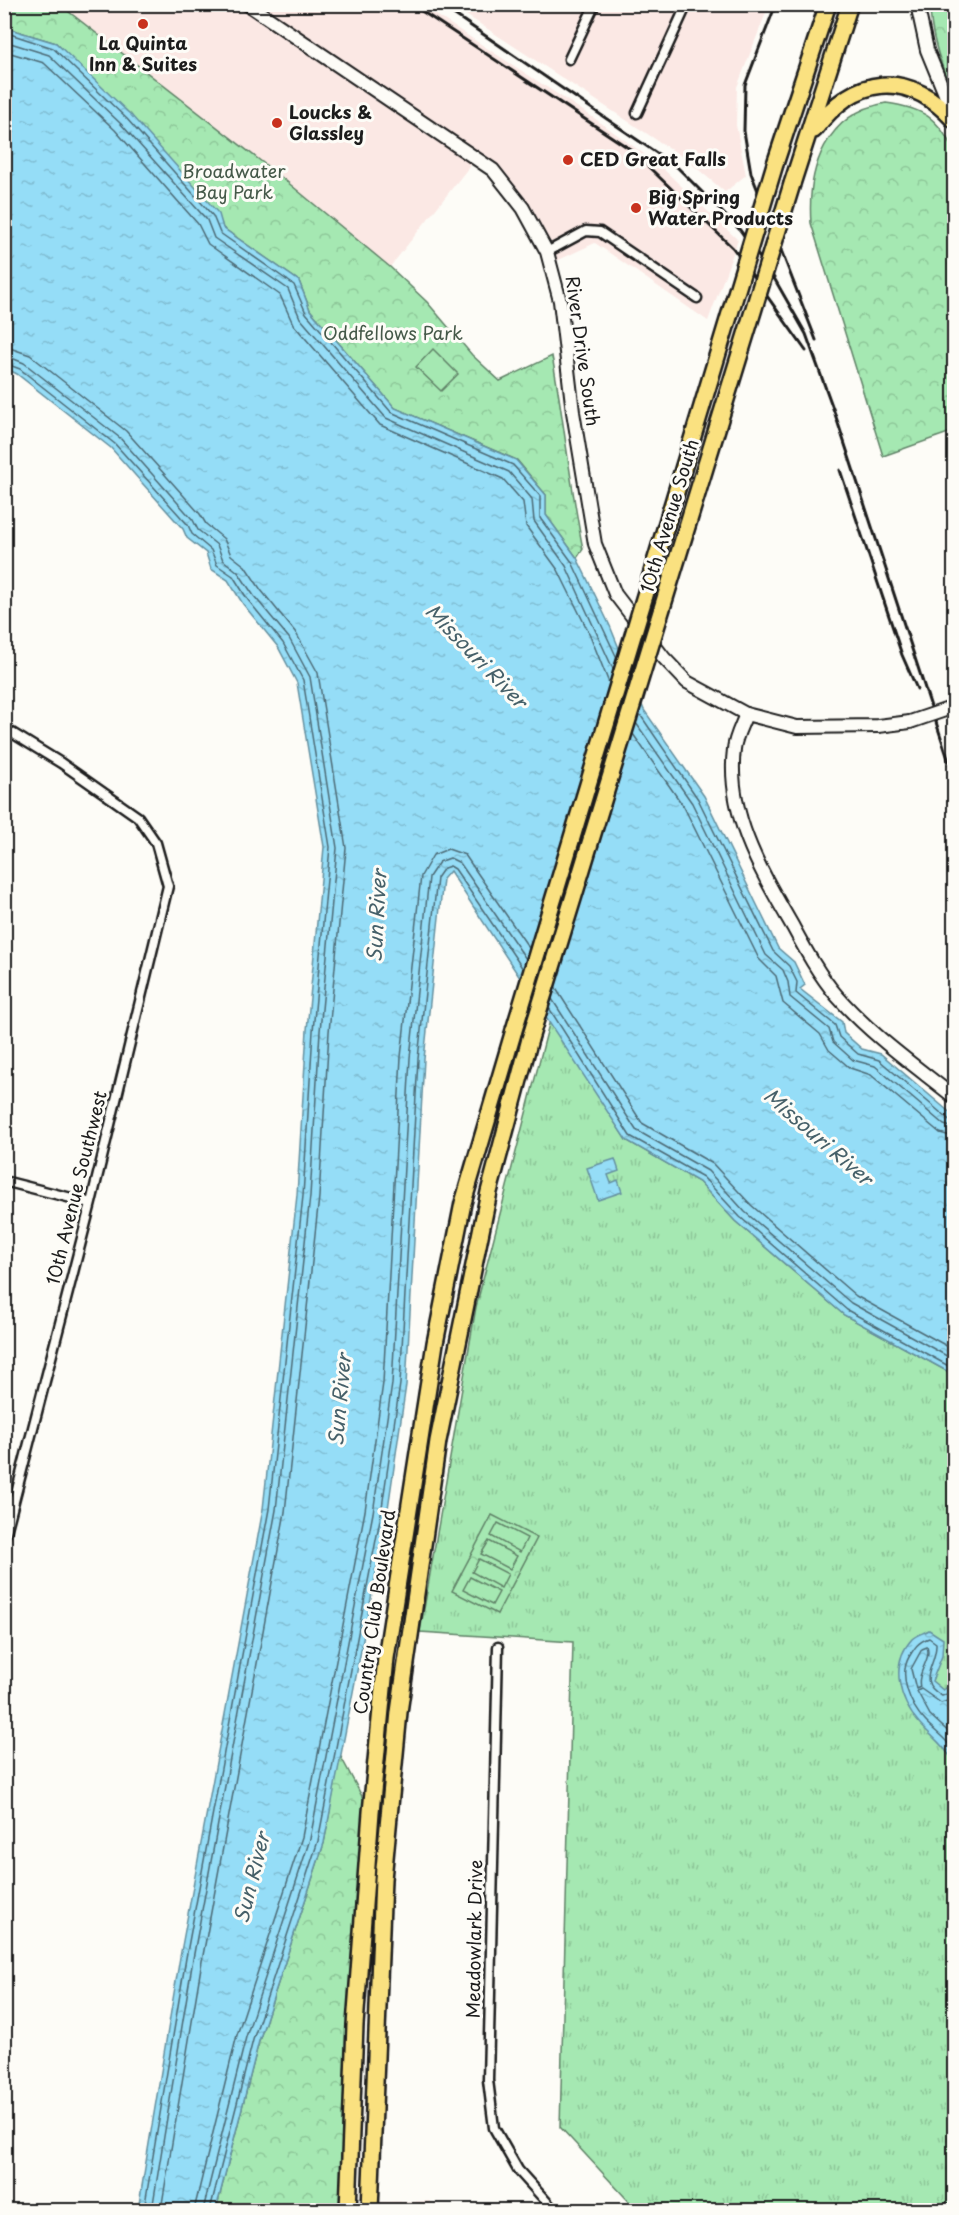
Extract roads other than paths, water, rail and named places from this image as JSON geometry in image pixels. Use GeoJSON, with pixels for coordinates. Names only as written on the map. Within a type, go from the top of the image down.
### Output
{"type":"FeatureCollection","features":[{"type":"Feature","properties":{"kind":"highway","name":"10th Avenue South"},"geometry":{"type":"LineString","coordinates":[[514,1030],[775,164],[828,4]]}},
{"type":"Feature","properties":{"kind":"highway","name":"10th Avenue South"},"geometry":{"type":"LineString","coordinates":[[370,2211],[383,1878],[399,1712],[438,1441],[489,1192],[530,1039],[792,184],[850,4]]}},
{"type":"Feature","properties":{"kind":"highway"},"geometry":{"type":"LineString","coordinates":[[807,139],[829,109],[846,96],[870,86],[890,84],[915,92],[938,102],[954,120]]}},
{"type":"Feature","properties":{"kind":"highway","name":"Country Club Boulevard"},"geometry":{"type":"LineString","coordinates":[[348,2211],[356,2025],[371,1812],[386,1658],[435,1342],[461,1215],[514,1030]]}},
{"type":"Feature","properties":{"kind":"main road","name":"River Drive South"},"geometry":{"type":"LineString","coordinates":[[248,4],[493,170],[523,208],[547,252],[560,301],[573,412],[595,544],[615,594],[664,658],[687,682],[746,714],[797,727],[878,726],[910,722],[954,707]]}},
{"type":"Feature","properties":{"kind":"main road"},"geometry":{"type":"LineString","coordinates":[[917,4],[927,50],[954,116]]}},
{"type":"Feature","properties":{"kind":"main road"},"geometry":{"type":"LineString","coordinates":[[746,714],[734,747],[733,773],[738,811],[760,870],[817,969],[837,996],[880,1040],[954,1097]]}},
{"type":"Feature","properties":{"kind":"street"},"geometry":{"type":"LineString","coordinates":[[569,59],[595,4]]}},
{"type":"Feature","properties":{"kind":"street"},"geometry":{"type":"LineString","coordinates":[[637,113],[687,4]]}},
{"type":"Feature","properties":{"kind":"street"},"geometry":{"type":"LineString","coordinates":[[547,252],[586,231],[600,232],[697,298]]}},
{"type":"Feature","properties":{"kind":"street","name":"10th Avenue Southwest"},"geometry":{"type":"LineString","coordinates":[[4,728],[116,800],[138,817],[156,843],[167,878],[167,897],[4,1540]]}},
{"type":"Feature","properties":{"kind":"street"},"geometry":{"type":"LineString","coordinates":[[4,1181],[91,1203]]}},
{"type":"Feature","properties":{"kind":"street","name":"Meadowlark Drive"},"geometry":{"type":"LineString","coordinates":[[498,1647],[488,2080],[494,2128],[518,2170],[554,2211]]}},
{"type":"Feature","properties":{"kind":"street"},"geometry":{"type":"LineString","coordinates":[[943,2211],[954,2208]]}},
{"type":"Feature","properties":{"kind":"water"},"geometry":{"type":"Polygon","coordinates":[[[4,24],[10,29],[56,43],[131,115],[219,214],[223,228],[299,281],[310,310],[395,408],[516,460],[546,495],[546,515],[577,558],[610,626],[644,710],[704,796],[778,948],[794,962],[805,985],[800,989],[842,1022],[844,1033],[862,1049],[881,1054],[954,1116],[954,1375],[844,1315],[735,1221],[699,1182],[626,1140],[450,871],[443,879],[424,1059],[406,1385],[387,1515],[324,1843],[259,2041],[216,2210],[138,2210],[180,1957],[263,1509],[297,1195],[307,1030],[324,847],[297,683],[278,647],[243,604],[228,580],[211,569],[206,553],[187,538],[183,529],[111,448],[17,374],[5,368],[4,24]]]}},
{"type":"Feature","properties":{"kind":"water"},"geometry":{"type":"Polygon","coordinates":[[[615,1159],[619,1171],[608,1175],[611,1183],[618,1180],[622,1192],[598,1200],[587,1168],[615,1159]]]}},
{"type":"Feature","properties":{"kind":"water"},"geometry":{"type":"Polygon","coordinates":[[[929,1630],[943,1639],[942,1656],[932,1681],[943,1690],[954,1683],[954,1762],[913,1715],[902,1694],[899,1671],[905,1649],[912,1639],[929,1630]]]}},
{"type":"Feature","properties":{"kind":"railway"},"geometry":{"type":"LineString","coordinates":[[411,4],[630,149],[733,248],[806,351]]}},
{"type":"Feature","properties":{"kind":"railway"},"geometry":{"type":"LineString","coordinates":[[439,4],[677,167],[740,230],[774,278],[806,334],[835,414],[954,777]]}},
{"type":"Feature","properties":{"kind":"railway"},"geometry":{"type":"LineString","coordinates":[[776,4],[745,85],[744,131],[751,173],[816,340]]}},
{"type":"Feature","properties":{"kind":"railway"},"geometry":{"type":"LineString","coordinates":[[840,470],[902,655],[917,689]]}},
{"type":"Feature","properties":{"kind":"place","name":"La Quinta Inn & Suites"},"geometry":{"type":"Point","coordinates":[143,24]}},
{"type":"Feature","properties":{"kind":"place","name":"Loucks & Glassley"},"geometry":{"type":"Point","coordinates":[277,123]}},
{"type":"Feature","properties":{"kind":"place","name":"CED Great Falls"},"geometry":{"type":"Point","coordinates":[568,160]}},
{"type":"Feature","properties":{"kind":"place","name":"Big Spring Water Products"},"geometry":{"type":"Point","coordinates":[636,208]}},
{"type":"Feature","properties":{"kind":"park label","name":"Broadwater Bay Park"},"geometry":{"type":"Point","coordinates":[234,182]}},
{"type":"Feature","properties":{"kind":"park label","name":"Oddfellows Park"},"geometry":{"type":"Point","coordinates":[393,334]}},
{"type":"Feature","properties":{"kind":"water label","name":"Missouri River"},"geometry":{"type":"Point","coordinates":[476,656]}},
{"type":"Feature","properties":{"kind":"water label","name":"Sun River"},"geometry":{"type":"Point","coordinates":[377,916]}},
{"type":"Feature","properties":{"kind":"water label","name":"Missouri River"},"geometry":{"type":"Point","coordinates":[818,1137]}},
{"type":"Feature","properties":{"kind":"water label","name":"Sun River"},"geometry":{"type":"Point","coordinates":[340,1400]}},
{"type":"Feature","properties":{"kind":"water label","name":"Sun River"},"geometry":{"type":"Point","coordinates":[252,1878]}}]}
